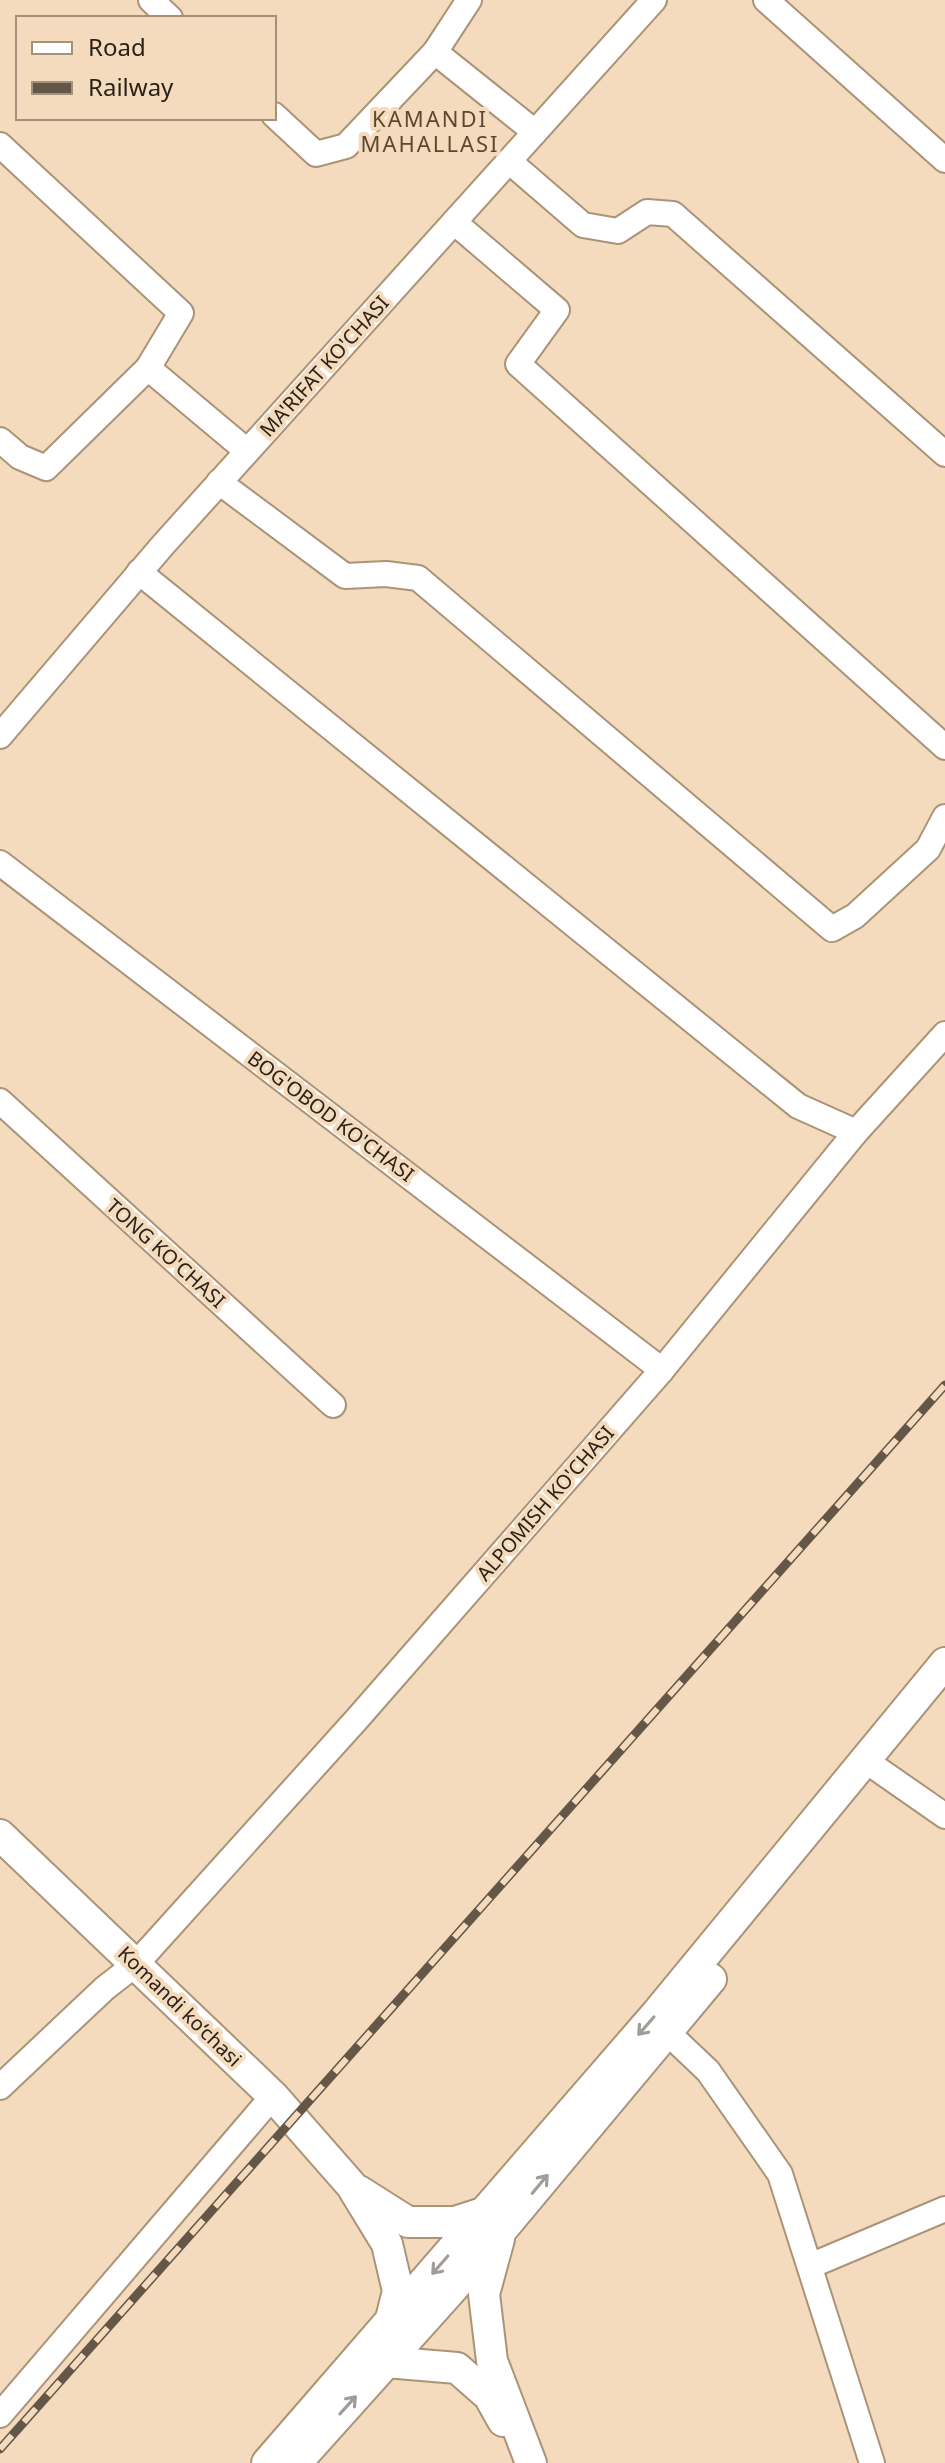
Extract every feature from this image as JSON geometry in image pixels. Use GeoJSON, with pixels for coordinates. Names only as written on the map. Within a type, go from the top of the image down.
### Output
{"type":"FeatureCollection","features":[{"type":"Feature","properties":{"kind":"main road"},"geometry":{"type":"LineString","coordinates":[[296,2463],[386,2362],[657,2013],[945,1663]]}},
{"type":"Feature","properties":{"kind":"main road"},"geometry":{"type":"LineString","coordinates":[[267,2463],[390,2323],[494,2221],[668,2033],[945,1688]]}},
{"type":"Feature","properties":{"kind":"main road","name":"Komandi ko‘chasi"},"geometry":{"type":"LineString","coordinates":[[0,1835],[273,2096],[351,2185],[387,2244],[398,2291],[390,2323]]}},
{"type":"Feature","properties":{"kind":"main road","name":"Komandi ko‘chasi"},"geometry":{"type":"LineString","coordinates":[[351,2185],[408,2222],[494,2221]]}},
{"type":"Feature","properties":{"kind":"main road"},"geometry":{"type":"LineString","coordinates":[[494,2221],[484,2294],[492,2361],[529,2463]]}},
{"type":"Feature","properties":{"kind":"main road"},"geometry":{"type":"LineString","coordinates":[[386,2362],[457,2368],[489,2396],[529,2463]]}},
{"type":"Feature","properties":{"kind":"street"},"geometry":{"type":"LineString","coordinates":[[151,0],[168,16]]}},
{"type":"Feature","properties":{"kind":"street"},"geometry":{"type":"LineString","coordinates":[[276,117],[316,154],[346,146],[435,52],[469,0]]}},
{"type":"Feature","properties":{"kind":"street","name":"MA'RIFAT KO'CHASI"},"geometry":{"type":"LineString","coordinates":[[2,728],[219,482],[654,0]]}},
{"type":"Feature","properties":{"kind":"street"},"geometry":{"type":"LineString","coordinates":[[766,0],[945,160]]}},
{"type":"Feature","properties":{"kind":"street"},"geometry":{"type":"LineString","coordinates":[[435,52],[535,132]]}},
{"type":"Feature","properties":{"kind":"street"},"geometry":{"type":"LineString","coordinates":[[0,145],[181,313],[148,368],[46,468],[20,457],[0,440]]}},
{"type":"Feature","properties":{"kind":"street"},"geometry":{"type":"LineString","coordinates":[[510,162],[583,225],[618,231],[647,212],[673,214],[945,454]]}},
{"type":"Feature","properties":{"kind":"street"},"geometry":{"type":"LineString","coordinates":[[454,222],[557,310],[518,364],[945,747]]}},
{"type":"Feature","properties":{"kind":"street"},"geometry":{"type":"LineString","coordinates":[[148,368],[247,451]]}},
{"type":"Feature","properties":{"kind":"street"},"geometry":{"type":"LineString","coordinates":[[219,482],[345,576],[386,574],[418,578],[832,929],[937,857],[945,817]]}},
{"type":"Feature","properties":{"kind":"street"},"geometry":{"type":"LineString","coordinates":[[139,572],[798,1106],[856,1132]]}},
{"type":"Feature","properties":{"kind":"street","name":"BOG'OBOD KO'CHASI"},"geometry":{"type":"LineString","coordinates":[[0,863],[662,1370]]}},
{"type":"Feature","properties":{"kind":"street","name":"ALPOMISH KO'CHASI"},"geometry":{"type":"LineString","coordinates":[[0,2087],[105,1988],[136,1964],[357,1719],[662,1370],[856,1132],[945,1034]]}},
{"type":"Feature","properties":{"kind":"street","name":"TONG KO'CHASI"},"geometry":{"type":"LineString","coordinates":[[0,1101],[333,1405]]}},
{"type":"Feature","properties":{"kind":"street"},"geometry":{"type":"LineString","coordinates":[[879,1770],[945,1816]]}},
{"type":"Feature","properties":{"kind":"street"},"geometry":{"type":"LineString","coordinates":[[668,2033],[708,2071],[780,2174],[872,2463]]}},
{"type":"Feature","properties":{"kind":"street"},"geometry":{"type":"LineString","coordinates":[[0,2415],[273,2096]]}},
{"type":"Feature","properties":{"kind":"street"},"geometry":{"type":"LineString","coordinates":[[810,2266],[945,2209]]}},
{"type":"Feature","properties":{"kind":"railway"},"geometry":{"type":"LineString","coordinates":[[0,2449],[945,1385]]}},
{"type":"Feature","properties":{"kind":"district","name":"KAMANDI MAHALLASI"},"geometry":{"type":"Point","coordinates":[430,130]}}]}
